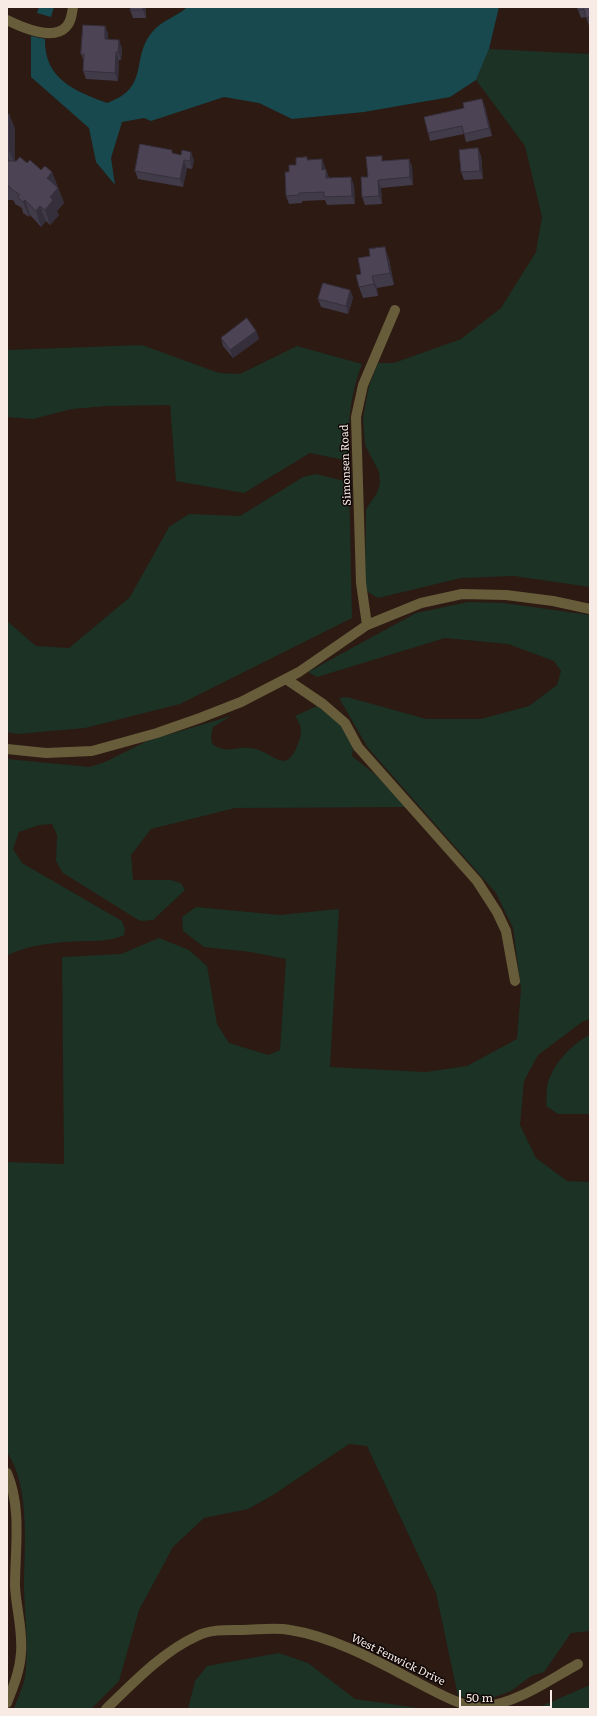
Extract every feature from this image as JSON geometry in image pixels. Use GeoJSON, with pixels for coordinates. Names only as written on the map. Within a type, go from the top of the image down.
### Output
{"type":"FeatureCollection","features":[{"type":"Feature","properties":{"kind":"street"},"geometry":{"type":"LineString","coordinates":[[7,20],[30,30],[58,33],[69,24],[73,7]]}},
{"type":"Feature","properties":{"kind":"street","name":"Simonsen Road"},"geometry":{"type":"LineString","coordinates":[[367,625],[361,583],[356,417],[364,385],[396,310]]}},
{"type":"Feature","properties":{"kind":"street"},"geometry":{"type":"LineString","coordinates":[[7,749],[46,753],[92,751],[157,733],[200,718],[241,702],[300,672],[367,625],[421,603],[462,594],[506,595],[553,601],[590,609]]}},
{"type":"Feature","properties":{"kind":"street"},"geometry":{"type":"LineString","coordinates":[[286,679],[323,704],[345,722],[358,747],[477,882],[498,912],[506,931],[515,981]]}},
{"type":"Feature","properties":{"kind":"street"},"geometry":{"type":"LineString","coordinates":[[7,1473],[15,1509],[15,1587],[21,1652],[18,1673],[7,1703]]}},
{"type":"Feature","properties":{"kind":"street","name":"West Fenwick Drive"},"geometry":{"type":"LineString","coordinates":[[106,1709],[129,1686],[177,1647],[199,1634],[226,1630],[289,1629],[326,1640],[381,1663],[454,1701],[481,1708],[501,1704],[523,1694],[578,1664]]}},
{"type":"Feature","properties":{"kind":"green space"},"geometry":{"type":"Polygon","coordinates":[[[489,49],[590,54],[590,587],[514,576],[461,578],[378,598],[368,592],[365,585],[366,509],[377,493],[380,483],[379,472],[365,445],[363,418],[369,386],[378,363],[394,363],[461,339],[501,308],[536,252],[542,217],[525,146],[476,80],[489,49]]]}},
{"type":"Feature","properties":{"kind":"green space"},"geometry":{"type":"Polygon","coordinates":[[[142,345],[219,373],[240,374],[297,346],[362,364],[354,388],[350,412],[349,461],[310,453],[244,493],[176,481],[170,405],[107,406],[72,409],[33,419],[7,417],[7,350],[142,345]]]}},
{"type":"Feature","properties":{"kind":"green space"},"geometry":{"type":"Polygon","coordinates":[[[316,474],[349,482],[352,618],[180,704],[85,728],[17,734],[7,732],[7,621],[36,646],[69,648],[130,597],[169,527],[189,514],[240,516],[303,477],[316,474]]]}},
{"type":"Feature","properties":{"kind":"green space"},"geometry":{"type":"Polygon","coordinates":[[[468,602],[504,603],[590,615],[590,1019],[582,1022],[538,1055],[524,1081],[520,1125],[536,1158],[567,1181],[590,1182],[590,1631],[571,1633],[544,1672],[531,1676],[511,1691],[483,1701],[458,1696],[436,1593],[367,1446],[349,1444],[273,1495],[248,1509],[204,1518],[173,1547],[139,1610],[119,1681],[91,1709],[14,1709],[25,1677],[27,1644],[24,1589],[25,1537],[23,1501],[20,1483],[15,1467],[7,1452],[7,1162],[64,1164],[62,957],[121,954],[159,938],[189,950],[207,966],[217,1024],[229,1043],[268,1055],[280,1050],[286,959],[251,952],[204,947],[183,931],[182,917],[196,907],[280,915],[339,909],[330,1067],[426,1072],[467,1066],[517,1039],[521,989],[513,928],[496,893],[368,748],[339,698],[347,697],[426,719],[481,719],[529,706],[557,685],[561,671],[554,661],[508,644],[445,638],[317,677],[308,672],[416,613],[468,602]]]}},
{"type":"Feature","properties":{"kind":"green space"},"geometry":{"type":"Polygon","coordinates":[[[317,706],[341,724],[353,749],[352,756],[376,775],[406,807],[235,808],[151,829],[131,855],[133,880],[171,880],[181,883],[185,890],[153,920],[140,921],[63,873],[56,861],[57,835],[52,824],[39,825],[19,832],[13,849],[22,863],[122,921],[125,929],[124,935],[109,940],[44,944],[24,949],[7,956],[7,759],[90,767],[105,762],[147,741],[231,716],[213,727],[211,736],[212,744],[227,750],[251,748],[284,761],[289,759],[294,752],[301,734],[299,722],[295,716],[317,706]]]}},
{"type":"Feature","properties":{"kind":"green space"},"geometry":{"type":"Polygon","coordinates":[[[590,1035],[590,1114],[558,1114],[546,1106],[549,1079],[563,1056],[576,1044],[590,1035]]]}},
{"type":"Feature","properties":{"kind":"green space"},"geometry":{"type":"Polygon","coordinates":[[[279,1653],[308,1663],[355,1699],[425,1709],[188,1709],[195,1681],[207,1666],[279,1653]]]}},
{"type":"Feature","properties":{"kind":"green space"},"geometry":{"type":"Polygon","coordinates":[[[590,1685],[590,1709],[535,1709],[590,1685]]]}},
{"type":"Feature","properties":{"kind":"water"},"geometry":{"type":"Polygon","coordinates":[[[39,7],[54,7],[51,17],[37,13],[39,7]]]}},
{"type":"Feature","properties":{"kind":"water"},"geometry":{"type":"Polygon","coordinates":[[[187,7],[499,7],[489,49],[476,80],[450,97],[364,112],[292,119],[259,103],[224,97],[151,121],[144,118],[122,122],[111,158],[115,185],[96,162],[89,128],[31,77],[31,36],[45,39],[46,53],[50,64],[56,74],[64,82],[84,94],[107,103],[121,96],[130,89],[138,71],[142,51],[154,30],[187,7]]]}},
{"type":"Feature","properties":{"kind":"building"},"geometry":{"type":"Polygon","coordinates":[[[131,7],[143,7],[143,10],[130,10],[131,7]]]}},
{"type":"Feature","properties":{"kind":"building"},"geometry":{"type":"Polygon","coordinates":[[[578,7],[590,7],[590,17],[586,18],[584,9],[578,10],[578,7]]]}},
{"type":"Feature","properties":{"kind":"building"},"geometry":{"type":"Polygon","coordinates":[[[83,25],[105,26],[105,39],[119,40],[118,52],[116,52],[115,73],[83,71],[84,54],[81,54],[83,25]]]}},
{"type":"Feature","properties":{"kind":"building"},"geometry":{"type":"Polygon","coordinates":[[[482,99],[489,128],[464,134],[462,126],[428,133],[424,117],[464,108],[463,103],[482,99]]]}},
{"type":"Feature","properties":{"kind":"building"},"geometry":{"type":"Polygon","coordinates":[[[7,114],[9,114],[9,150],[7,150],[7,114]]]}},
{"type":"Feature","properties":{"kind":"building"},"geometry":{"type":"Polygon","coordinates":[[[140,144],[172,150],[172,153],[181,155],[182,150],[191,152],[190,161],[184,160],[180,179],[135,171],[140,144]]]}},
{"type":"Feature","properties":{"kind":"building"},"geometry":{"type":"Polygon","coordinates":[[[478,148],[480,171],[461,172],[459,150],[478,148]]]}},
{"type":"Feature","properties":{"kind":"building"},"geometry":{"type":"Polygon","coordinates":[[[382,156],[382,161],[409,159],[410,177],[378,180],[379,196],[362,197],[361,177],[368,177],[366,157],[382,156]]]}},
{"type":"Feature","properties":{"kind":"building"},"geometry":{"type":"Polygon","coordinates":[[[20,157],[27,163],[30,160],[41,170],[45,166],[52,172],[47,178],[58,188],[50,197],[53,200],[45,210],[40,206],[36,211],[25,200],[23,202],[18,197],[20,195],[7,184],[7,161],[16,161],[20,157]]]}},
{"type":"Feature","properties":{"kind":"building"},"geometry":{"type":"Polygon","coordinates":[[[307,157],[307,160],[322,159],[322,170],[326,169],[326,178],[351,177],[352,196],[324,197],[324,192],[299,193],[299,195],[286,196],[285,172],[289,172],[289,165],[296,165],[296,158],[307,157]]]}},
{"type":"Feature","properties":{"kind":"building"},"geometry":{"type":"Polygon","coordinates":[[[385,247],[390,273],[372,276],[374,284],[359,287],[356,275],[361,274],[358,258],[370,256],[369,249],[385,247]]]}},
{"type":"Feature","properties":{"kind":"building"},"geometry":{"type":"Polygon","coordinates":[[[323,283],[350,290],[346,306],[318,299],[323,283]]]}},
{"type":"Feature","properties":{"kind":"building"},"geometry":{"type":"Polygon","coordinates":[[[247,318],[256,331],[230,350],[221,338],[247,318]]]}}]}
